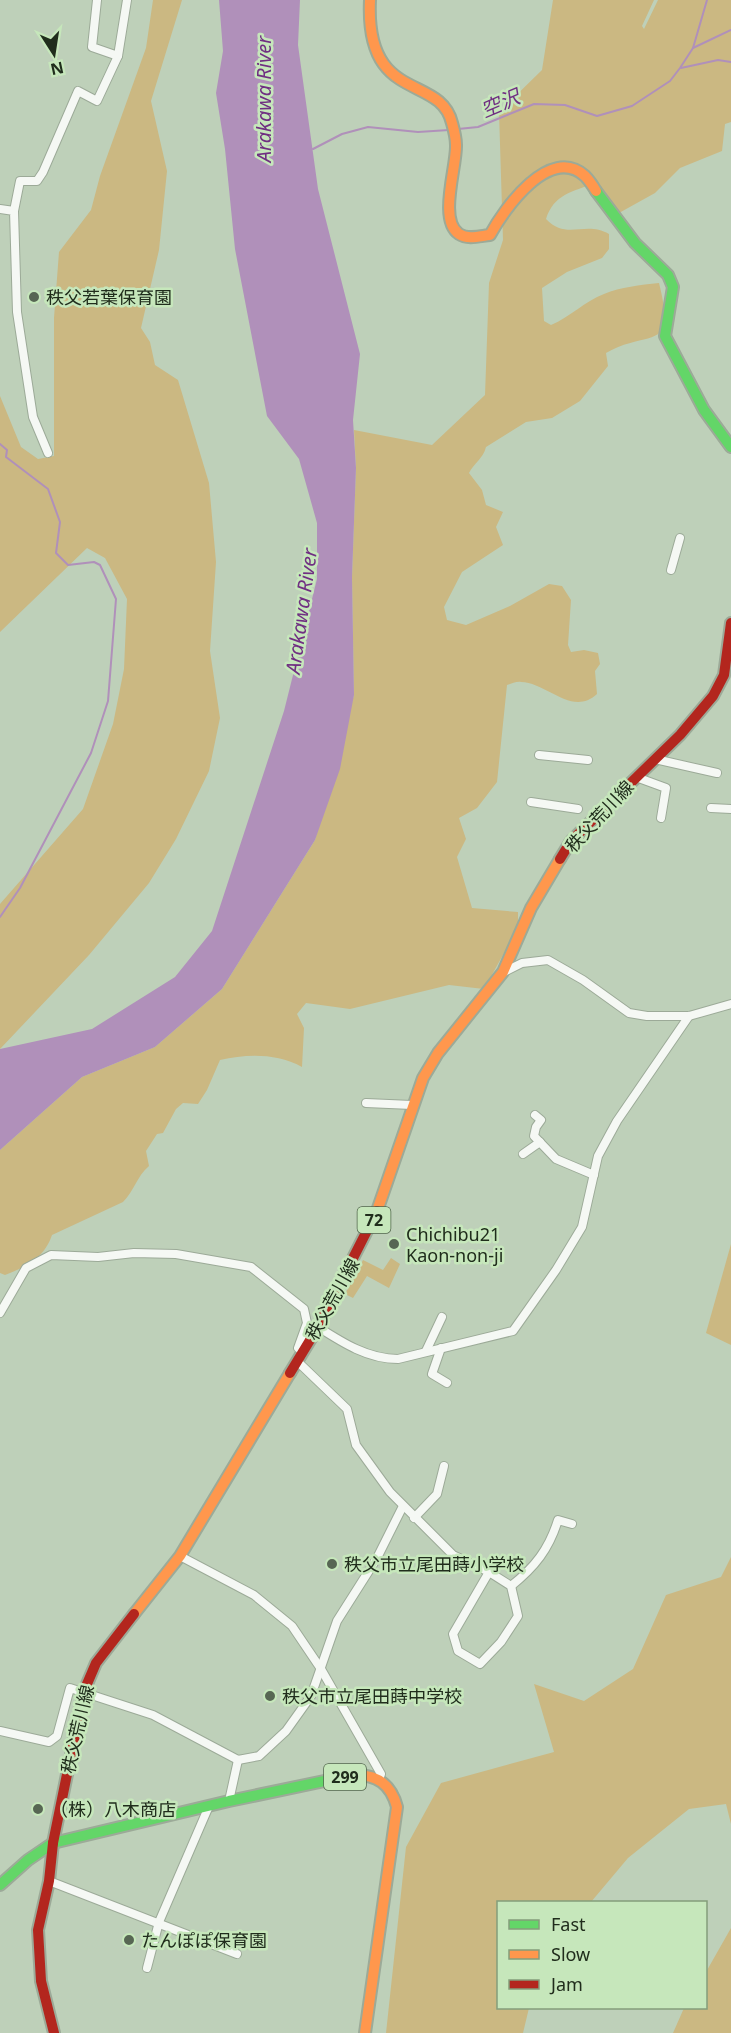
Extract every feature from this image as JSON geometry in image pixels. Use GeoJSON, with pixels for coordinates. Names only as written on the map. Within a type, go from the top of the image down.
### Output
{"type":"FeatureCollection","features":[{"type":"Feature","properties":{"kind":"main road"},"geometry":{"type":"LineString","coordinates":[[370,0],[369,21],[372,43],[382,63],[393,77],[446,107],[451,120],[456,146],[449,201],[450,223],[461,236],[474,239],[490,235],[505,208],[523,189],[545,173],[566,168],[584,175],[634,243],[668,275],[673,287],[665,336],[705,410],[731,447]]}},
{"type":"Feature","properties":{"kind":"main road","name":"秩父荒川線"},"geometry":{"type":"LineString","coordinates":[[54,2033],[41,1981],[38,1930],[84,1691],[96,1663],[180,1556],[318,1327],[376,1215],[412,1105],[423,1078],[438,1053],[503,972],[531,908],[571,841],[655,759],[713,696],[724,675],[731,623]]}},
{"type":"Feature","properties":{"kind":"main road","name":"299"},"geometry":{"type":"LineString","coordinates":[[0,1885],[28,1860],[53,1843],[229,1801],[354,1775],[367,1775],[379,1779],[389,1785],[397,1807],[365,2033]]}},
{"type":"Feature","properties":{"kind":"street"},"geometry":{"type":"LineString","coordinates":[[98,0],[92,47],[118,56]]}},
{"type":"Feature","properties":{"kind":"street"},"geometry":{"type":"LineString","coordinates":[[48,453],[33,417],[17,312],[14,212],[20,181],[37,181],[43,172],[78,91],[97,101],[118,56],[127,0]]}},
{"type":"Feature","properties":{"kind":"street"},"geometry":{"type":"LineString","coordinates":[[0,208],[14,212]]}},
{"type":"Feature","properties":{"kind":"street"},"geometry":{"type":"LineString","coordinates":[[671,570],[680,538]]}},
{"type":"Feature","properties":{"kind":"street"},"geometry":{"type":"LineString","coordinates":[[539,755],[588,760]]}},
{"type":"Feature","properties":{"kind":"street"},"geometry":{"type":"LineString","coordinates":[[655,759],[717,773]]}},
{"type":"Feature","properties":{"kind":"street"},"geometry":{"type":"LineString","coordinates":[[636,777],[666,788],[661,818]]}},
{"type":"Feature","properties":{"kind":"street"},"geometry":{"type":"LineString","coordinates":[[531,802],[578,808]]}},
{"type":"Feature","properties":{"kind":"street"},"geometry":{"type":"LineString","coordinates":[[711,808],[731,809]]}},
{"type":"Feature","properties":{"kind":"street"},"geometry":{"type":"LineString","coordinates":[[503,972],[522,963],[548,960],[583,980],[629,1013],[647,1016],[689,1016],[731,1004]]}},
{"type":"Feature","properties":{"kind":"street"},"geometry":{"type":"LineString","coordinates":[[318,1327],[369,1356],[398,1359],[505,1335],[518,1326],[582,1227],[598,1156],[617,1121],[689,1016]]}},
{"type":"Feature","properties":{"kind":"street"},"geometry":{"type":"LineString","coordinates":[[366,1103],[412,1105]]}},
{"type":"Feature","properties":{"kind":"street"},"geometry":{"type":"LineString","coordinates":[[535,1115],[541,1120],[534,1136],[556,1159],[594,1175]]}},
{"type":"Feature","properties":{"kind":"street"},"geometry":{"type":"LineString","coordinates":[[523,1154],[540,1142]]}},
{"type":"Feature","properties":{"kind":"street"},"geometry":{"type":"LineString","coordinates":[[0,1313],[26,1268],[51,1255],[98,1257],[176,1254],[251,1267],[304,1309],[307,1323],[298,1348],[303,1351]]}},
{"type":"Feature","properties":{"kind":"street"},"geometry":{"type":"LineString","coordinates":[[426,1351],[442,1317]]}},
{"type":"Feature","properties":{"kind":"street"},"geometry":{"type":"LineString","coordinates":[[441,1348],[432,1374],[447,1383]]}},
{"type":"Feature","properties":{"kind":"street"},"geometry":{"type":"LineString","coordinates":[[297,1361],[348,1409],[356,1445],[390,1492],[414,1518],[453,1555],[489,1572],[511,1586],[518,1616],[501,1642],[480,1664],[458,1651],[453,1634],[489,1572]]}},
{"type":"Feature","properties":{"kind":"street"},"geometry":{"type":"LineString","coordinates":[[414,1518],[437,1494],[444,1466]]}},
{"type":"Feature","properties":{"kind":"street"},"geometry":{"type":"LineString","coordinates":[[0,1731],[49,1742],[57,1736],[70,1688],[153,1715],[237,1760],[259,1756],[286,1731],[311,1696],[337,1621],[377,1558],[403,1506]]}},
{"type":"Feature","properties":{"kind":"street"},"geometry":{"type":"LineString","coordinates":[[511,1586],[533,1569],[551,1542],[558,1520],[572,1524]]}},
{"type":"Feature","properties":{"kind":"street"},"geometry":{"type":"LineString","coordinates":[[180,1556],[254,1595],[283,1616],[321,1669],[381,1774],[379,1779]]}},
{"type":"Feature","properties":{"kind":"street"},"geometry":{"type":"LineString","coordinates":[[229,1801],[237,1760]]}},
{"type":"Feature","properties":{"kind":"street"},"geometry":{"type":"LineString","coordinates":[[147,1968],[159,1922],[209,1806]]}},
{"type":"Feature","properties":{"kind":"street"},"geometry":{"type":"LineString","coordinates":[[49,1881],[237,1954]]}},
{"type":"Feature","properties":{"kind":"shaded area"},"geometry":{"type":"Polygon","coordinates":[[[153,0],[182,0],[151,101],[167,171],[159,250],[141,328],[150,342],[155,365],[178,380],[209,483],[216,562],[210,651],[220,718],[209,771],[176,839],[149,883],[89,955],[0,1049],[0,904],[83,809],[113,724],[124,669],[127,599],[105,558],[87,548],[0,632],[0,396],[21,447],[38,459],[54,456],[54,318],[59,252],[91,210],[100,176],[146,48],[153,0]]]}},
{"type":"Feature","properties":{"kind":"shaded area"},"geometry":{"type":"Polygon","coordinates":[[[553,0],[654,0],[642,26],[644,29],[658,0],[731,0],[731,122],[725,124],[722,151],[680,168],[655,193],[619,213],[595,183],[565,195],[554,204],[546,219],[561,229],[592,229],[609,234],[609,249],[602,258],[567,272],[542,288],[544,321],[551,325],[597,297],[610,292],[659,283],[664,306],[664,321],[661,330],[655,336],[606,353],[608,366],[580,401],[552,418],[526,422],[486,447],[483,455],[469,473],[482,490],[486,505],[503,512],[496,527],[503,545],[462,572],[444,607],[447,620],[466,625],[510,606],[549,584],[562,586],[571,600],[568,645],[571,652],[584,650],[598,653],[600,664],[595,671],[597,694],[588,700],[569,701],[531,684],[516,682],[507,685],[497,782],[477,808],[459,818],[466,839],[457,857],[472,908],[518,912],[518,928],[484,989],[449,985],[350,1009],[306,1003],[297,1014],[304,1028],[302,1067],[282,1059],[261,1056],[220,1060],[198,1104],[183,1103],[176,1109],[163,1133],[157,1134],[146,1151],[149,1166],[141,1174],[123,1202],[52,1235],[45,1250],[34,1260],[5,1275],[0,1273],[0,1150],[82,1077],[155,1047],[222,989],[315,840],[354,695],[352,577],[356,468],[354,430],[432,445],[485,395],[489,283],[503,240],[499,112],[542,70],[553,0]]]}},
{"type":"Feature","properties":{"kind":"shaded area"},"geometry":{"type":"Polygon","coordinates":[[[731,1244],[731,1345],[706,1333],[731,1244]]]}},
{"type":"Feature","properties":{"kind":"shaded area"},"geometry":{"type":"Polygon","coordinates":[[[391,1258],[400,1264],[389,1288],[367,1276],[353,1298],[345,1294],[363,1260],[383,1270],[391,1258]]]}},
{"type":"Feature","properties":{"kind":"shaded area"},"geometry":{"type":"Polygon","coordinates":[[[731,1557],[731,1824],[726,1804],[689,1809],[628,1858],[592,1901],[497,1901],[497,2009],[529,2009],[523,2033],[386,2033],[406,1847],[441,1783],[554,1752],[534,1684],[584,1701],[633,1669],[666,1595],[721,1577],[731,1557]]]}},
{"type":"Feature","properties":{"kind":"shaded area"},"geometry":{"type":"Polygon","coordinates":[[[731,1928],[731,2033],[673,2033],[684,2009],[707,2009],[707,1970],[731,1928]]]}},
{"type":"Feature","properties":{"kind":"water","name":"Arakawa River"},"geometry":{"type":"Polygon","coordinates":[[[219,0],[300,0],[298,45],[318,189],[360,354],[353,420],[356,468],[352,577],[354,695],[340,769],[315,840],[222,989],[155,1047],[82,1077],[0,1150],[0,1049],[92,1029],[175,977],[212,931],[284,711],[317,579],[317,523],[299,459],[267,416],[235,249],[225,149],[216,93],[223,51],[219,0]]]}},
{"type":"Feature","properties":{"kind":"waterway","name":"空沢"},"geometry":{"type":"LineString","coordinates":[[458,129],[478,127],[534,104],[565,105],[597,116],[632,106],[670,81],[680,68],[693,48],[707,0]]}},
{"type":"Feature","properties":{"kind":"waterway"},"geometry":{"type":"LineString","coordinates":[[693,48],[731,30]]}},
{"type":"Feature","properties":{"kind":"waterway"},"geometry":{"type":"LineString","coordinates":[[681,68],[718,60],[731,62]]}},
{"type":"Feature","properties":{"kind":"waterway","name":"空沢"},"geometry":{"type":"LineString","coordinates":[[313,149],[342,134],[368,127],[418,132],[449,130]]}},
{"type":"Feature","properties":{"kind":"waterway"},"geometry":{"type":"LineString","coordinates":[[0,444],[7,450],[6,457],[48,489],[60,522],[56,553],[68,565],[94,562],[100,565],[116,599],[108,701],[91,753],[20,888],[0,917]]}},
{"type":"Feature","properties":{"kind":"traffic: fast"},"geometry":{"type":"LineString","coordinates":[[596,191],[635,243],[668,275],[673,287],[665,336],[704,410],[731,447]]}},
{"type":"Feature","properties":{"kind":"traffic: fast"},"geometry":{"type":"LineString","coordinates":[[0,1885],[28,1860],[53,1843],[229,1801],[353,1775]]}},
{"type":"Feature","properties":{"kind":"traffic: slow"},"geometry":{"type":"LineString","coordinates":[[370,0],[372,33],[379,56],[391,72],[433,97],[445,108],[452,123],[456,154],[449,205],[453,227],[459,234],[470,237],[490,235],[517,196],[543,174],[557,168],[571,168],[585,176],[596,191]]}},
{"type":"Feature","properties":{"kind":"traffic: slow"},"geometry":{"type":"LineString","coordinates":[[377,1211],[423,1078],[438,1053],[503,972],[531,908],[560,859]]}},
{"type":"Feature","properties":{"kind":"traffic: slow"},"geometry":{"type":"LineString","coordinates":[[134,1614],[180,1556],[290,1373]]}},
{"type":"Feature","properties":{"kind":"traffic: slow"},"geometry":{"type":"LineString","coordinates":[[353,1775],[369,1776],[382,1782],[391,1792],[397,1807],[365,2033]]}},
{"type":"Feature","properties":{"kind":"traffic: jam"},"geometry":{"type":"LineString","coordinates":[[560,859],[571,841],[680,735],[713,696],[724,675],[731,623]]}},
{"type":"Feature","properties":{"kind":"traffic: jam"},"geometry":{"type":"LineString","coordinates":[[290,1373],[318,1327],[377,1211]]}},
{"type":"Feature","properties":{"kind":"traffic: jam"},"geometry":{"type":"LineString","coordinates":[[53,1843],[84,1691],[96,1663],[134,1614]]}},
{"type":"Feature","properties":{"kind":"traffic: jam"},"geometry":{"type":"LineString","coordinates":[[53,1843],[49,1881],[38,1930],[41,1981],[54,2033]]}},
{"type":"Feature","properties":{"kind":"place","name":"秩父若葉保育園"},"geometry":{"type":"Point","coordinates":[34,297]}},
{"type":"Feature","properties":{"kind":"place","name":"Chichibu21 Kaon-non-ji"},"geometry":{"type":"Point","coordinates":[394,1244]}},
{"type":"Feature","properties":{"kind":"place","name":"秩父市立尾田蒔小学校"},"geometry":{"type":"Point","coordinates":[332,1564]}},
{"type":"Feature","properties":{"kind":"place","name":"秩父市立尾田蒔中学校"},"geometry":{"type":"Point","coordinates":[270,1696]}},
{"type":"Feature","properties":{"kind":"place","name":"（株）八木商店"},"geometry":{"type":"Point","coordinates":[38,1809]}},
{"type":"Feature","properties":{"kind":"place","name":"たんぽぽ保育園"},"geometry":{"type":"Point","coordinates":[129,1940]}}]}
